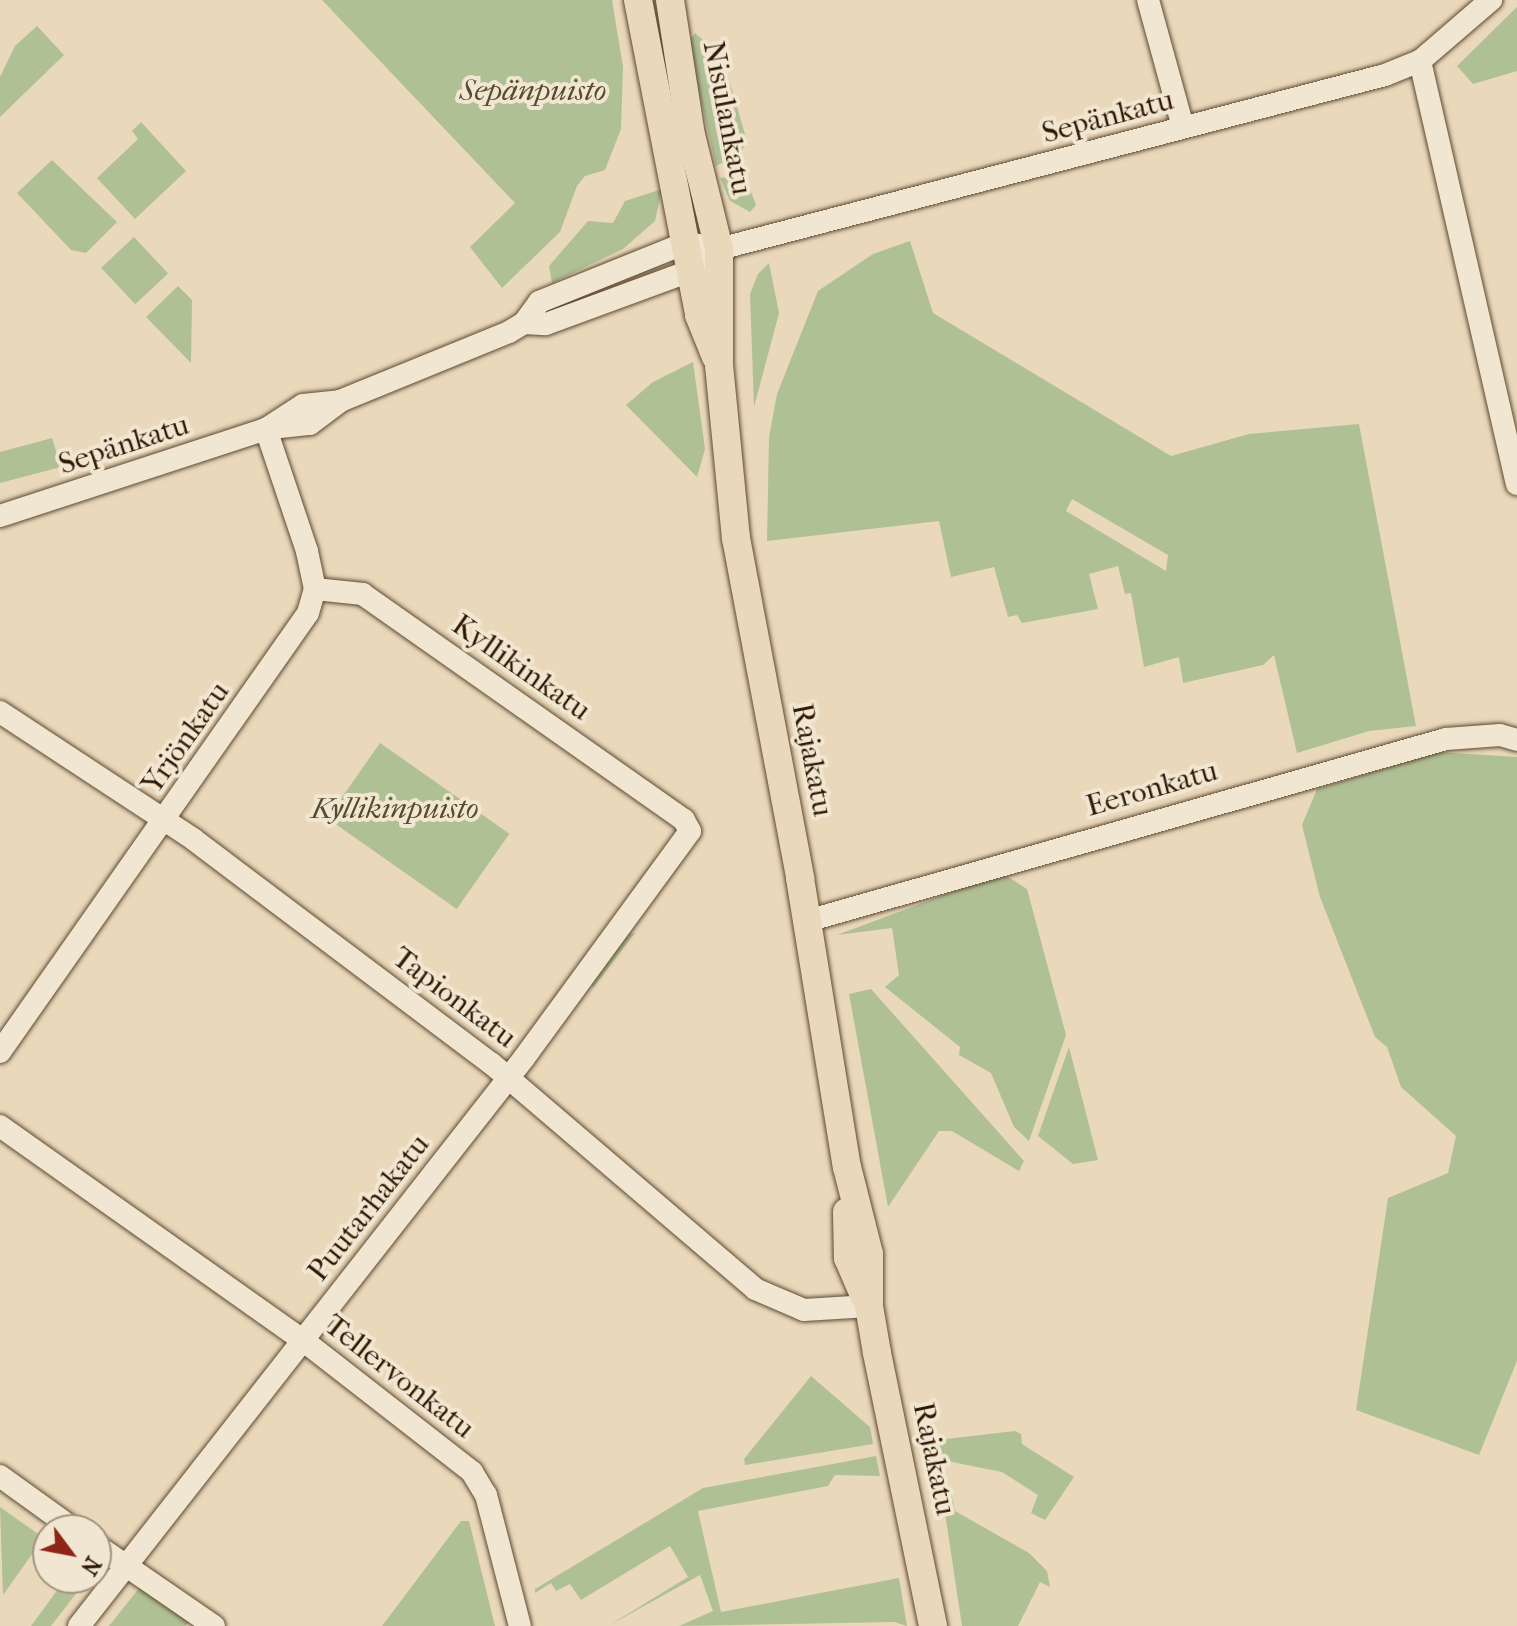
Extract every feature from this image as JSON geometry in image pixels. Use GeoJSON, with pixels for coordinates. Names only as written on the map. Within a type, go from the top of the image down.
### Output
{"type":"FeatureCollection","features":[{"type":"Feature","properties":{"kind":"main road","name":"Nisulankatu"},"geometry":{"type":"LineString","coordinates":[[638,0],[688,257]]}},
{"type":"Feature","properties":{"kind":"main road","name":"Nisulankatu"},"geometry":{"type":"LineString","coordinates":[[670,0],[691,135],[719,249]]}},
{"type":"Feature","properties":{"kind":"main road","name":"Rajakatu"},"geometry":{"type":"LineString","coordinates":[[719,249],[719,365],[736,538],[807,921],[847,1167],[848,1258],[869,1306],[933,1626]]}},
{"type":"Feature","properties":{"kind":"main road","name":"Rajakatu"},"geometry":{"type":"LineString","coordinates":[[688,257],[699,315],[719,365]]}},
{"type":"Feature","properties":{"kind":"street"},"geometry":{"type":"LineString","coordinates":[[1148,0],[1183,127]]}},
{"type":"Feature","properties":{"kind":"street","name":"Sepänkatu"},"geometry":{"type":"LineString","coordinates":[[0,516],[266,429],[310,424],[340,401],[524,323],[539,302],[688,257],[1183,127],[1420,61],[1491,0]]}},
{"type":"Feature","properties":{"kind":"street"},"geometry":{"type":"LineString","coordinates":[[1420,61],[1517,484]]}},
{"type":"Feature","properties":{"kind":"street"},"geometry":{"type":"LineString","coordinates":[[266,429],[307,551],[315,589]]}},
{"type":"Feature","properties":{"kind":"street","name":"Yrjönkatu"},"geometry":{"type":"LineString","coordinates":[[0,1052],[166,820],[308,613],[315,589]]}},
{"type":"Feature","properties":{"kind":"street","name":"Kyllikinkatu"},"geometry":{"type":"LineString","coordinates":[[315,589],[363,594],[684,820]]}},
{"type":"Feature","properties":{"kind":"street","name":"Tapionkatu"},"geometry":{"type":"LineString","coordinates":[[0,712],[166,820],[509,1077],[755,1289],[804,1310],[869,1306]]}},
{"type":"Feature","properties":{"kind":"street","name":"Eeronkatu"},"geometry":{"type":"LineString","coordinates":[[807,921],[1446,739],[1500,735],[1517,740]]}},
{"type":"Feature","properties":{"kind":"street","name":"Puutarhakatu"},"geometry":{"type":"LineString","coordinates":[[79,1626],[509,1077],[686,842],[690,831],[684,820]]}},
{"type":"Feature","properties":{"kind":"street","name":"Tellervonkatu"},"geometry":{"type":"LineString","coordinates":[[0,1126],[304,1341],[472,1472],[486,1495],[520,1626]]}},
{"type":"Feature","properties":{"kind":"street"},"geometry":{"type":"LineString","coordinates":[[0,1476],[53,1514]]}},
{"type":"Feature","properties":{"kind":"street"},"geometry":{"type":"LineString","coordinates":[[112,1556],[214,1626]]}},
{"type":"Feature","properties":{"kind":"green space","name":"Sepänpuisto"},"geometry":{"type":"Polygon","coordinates":[[[322,0],[612,0],[623,67],[621,129],[605,170],[585,176],[577,186],[560,232],[502,288],[470,247],[515,203],[322,0]]]}},
{"type":"Feature","properties":{"kind":"green space"},"geometry":{"type":"Polygon","coordinates":[[[1517,7],[1517,71],[1473,84],[1457,66],[1517,7]]]}},
{"type":"Feature","properties":{"kind":"green space"},"geometry":{"type":"Polygon","coordinates":[[[37,26],[64,55],[0,117],[0,77],[15,46],[37,26]]]}},
{"type":"Feature","properties":{"kind":"green space"},"geometry":{"type":"Polygon","coordinates":[[[695,33],[722,56],[747,141],[741,153],[716,166],[688,43],[695,33]]]}},
{"type":"Feature","properties":{"kind":"green space"},"geometry":{"type":"Polygon","coordinates":[[[141,122],[186,171],[135,219],[97,178],[138,139],[132,131],[141,122]]]}},
{"type":"Feature","properties":{"kind":"green space"},"geometry":{"type":"Polygon","coordinates":[[[52,160],[117,222],[86,253],[71,250],[17,193],[52,160]]]}},
{"type":"Feature","properties":{"kind":"green space"},"geometry":{"type":"Polygon","coordinates":[[[745,176],[756,205],[750,212],[730,201],[720,178],[745,176]]]}},
{"type":"Feature","properties":{"kind":"green space"},"geometry":{"type":"Polygon","coordinates":[[[662,189],[655,221],[623,249],[552,283],[549,266],[588,221],[613,223],[625,201],[662,189]]]}},
{"type":"Feature","properties":{"kind":"green space"},"geometry":{"type":"Polygon","coordinates":[[[134,237],[168,274],[135,304],[101,268],[134,237]]]}},
{"type":"Feature","properties":{"kind":"green space"},"geometry":{"type":"Polygon","coordinates":[[[910,241],[933,313],[1171,456],[1249,434],[1359,424],[1416,726],[1369,731],[1297,753],[1274,655],[1263,665],[1183,683],[1179,657],[1144,667],[1131,593],[1125,594],[1118,566],[1089,574],[1098,609],[1022,623],[1017,615],[1008,617],[994,567],[951,577],[939,521],[767,541],[769,437],[777,394],[818,291],[873,254],[910,241]],[[1072,499],[1066,511],[1166,571],[1168,555],[1072,499]]]}},
{"type":"Feature","properties":{"kind":"green space"},"geometry":{"type":"Polygon","coordinates":[[[769,263],[779,313],[754,407],[750,294],[758,274],[769,263]]]}},
{"type":"Feature","properties":{"kind":"green space"},"geometry":{"type":"Polygon","coordinates":[[[178,286],[192,300],[191,363],[146,317],[178,286]]]}},
{"type":"Feature","properties":{"kind":"green space"},"geometry":{"type":"Polygon","coordinates":[[[693,362],[705,449],[697,477],[626,405],[653,382],[693,362]]]}},
{"type":"Feature","properties":{"kind":"green space"},"geometry":{"type":"Polygon","coordinates":[[[52,438],[61,467],[0,483],[0,452],[52,438]]]}},
{"type":"Feature","properties":{"kind":"green space","name":"Kyllikinpuisto"},"geometry":{"type":"Polygon","coordinates":[[[380,743],[509,834],[457,909],[327,818],[380,743]]]}},
{"type":"Feature","properties":{"kind":"green space"},"geometry":{"type":"Polygon","coordinates":[[[1438,752],[1517,757],[1517,1361],[1479,1455],[1356,1410],[1388,1198],[1448,1173],[1456,1136],[1401,1087],[1387,1047],[1375,1037],[1320,897],[1302,825],[1317,789],[1438,752]]]}},
{"type":"Feature","properties":{"kind":"green space"},"geometry":{"type":"Polygon","coordinates":[[[1002,873],[1027,889],[1066,1035],[1029,1141],[1014,1127],[991,1073],[959,1055],[960,1047],[885,987],[899,975],[892,928],[837,935],[1002,873]]]}},
{"type":"Feature","properties":{"kind":"green space"},"geometry":{"type":"Polygon","coordinates":[[[635,933],[593,988],[591,980],[626,934],[635,933]]]}},
{"type":"Feature","properties":{"kind":"green space"},"geometry":{"type":"Polygon","coordinates":[[[871,989],[1024,1161],[1019,1171],[952,1131],[939,1131],[888,1207],[849,994],[871,989]]]}},
{"type":"Feature","properties":{"kind":"green space"},"geometry":{"type":"Polygon","coordinates":[[[1069,1047],[1098,1160],[1073,1164],[1038,1136],[1069,1047]]]}},
{"type":"Feature","properties":{"kind":"green space"},"geometry":{"type":"Polygon","coordinates":[[[811,1376],[870,1427],[873,1444],[745,1465],[744,1459],[811,1376]]]}},
{"type":"Feature","properties":{"kind":"green space"},"geometry":{"type":"Polygon","coordinates":[[[1015,1431],[1021,1434],[1022,1444],[1074,1477],[1045,1520],[1031,1513],[1038,1495],[1002,1472],[937,1459],[937,1440],[1015,1431]]]}},
{"type":"Feature","properties":{"kind":"green space"},"geometry":{"type":"Polygon","coordinates":[[[876,1456],[880,1476],[835,1475],[828,1486],[698,1511],[721,1612],[899,1578],[907,1626],[894,1622],[679,1626],[713,1611],[700,1575],[608,1626],[688,1577],[670,1546],[581,1600],[570,1584],[556,1591],[551,1583],[535,1593],[535,1589],[703,1488],[876,1456]]]}},
{"type":"Feature","properties":{"kind":"green space"},"geometry":{"type":"Polygon","coordinates":[[[940,1480],[950,1488],[955,1511],[1029,1553],[1047,1571],[1050,1587],[1040,1582],[1018,1626],[962,1626],[940,1480]]]}},
{"type":"Feature","properties":{"kind":"green space"},"geometry":{"type":"Polygon","coordinates":[[[0,1507],[32,1530],[32,1554],[3,1595],[0,1507]]]}},
{"type":"Feature","properties":{"kind":"green space"},"geometry":{"type":"Polygon","coordinates":[[[461,1521],[469,1521],[495,1626],[382,1626],[461,1521]]]}},
{"type":"Feature","properties":{"kind":"green space"},"geometry":{"type":"Polygon","coordinates":[[[140,1587],[189,1622],[186,1626],[109,1626],[140,1587]]]}},
{"type":"Feature","properties":{"kind":"green space"},"geometry":{"type":"Polygon","coordinates":[[[54,1594],[76,1594],[51,1626],[31,1626],[54,1594]]]}}]}
